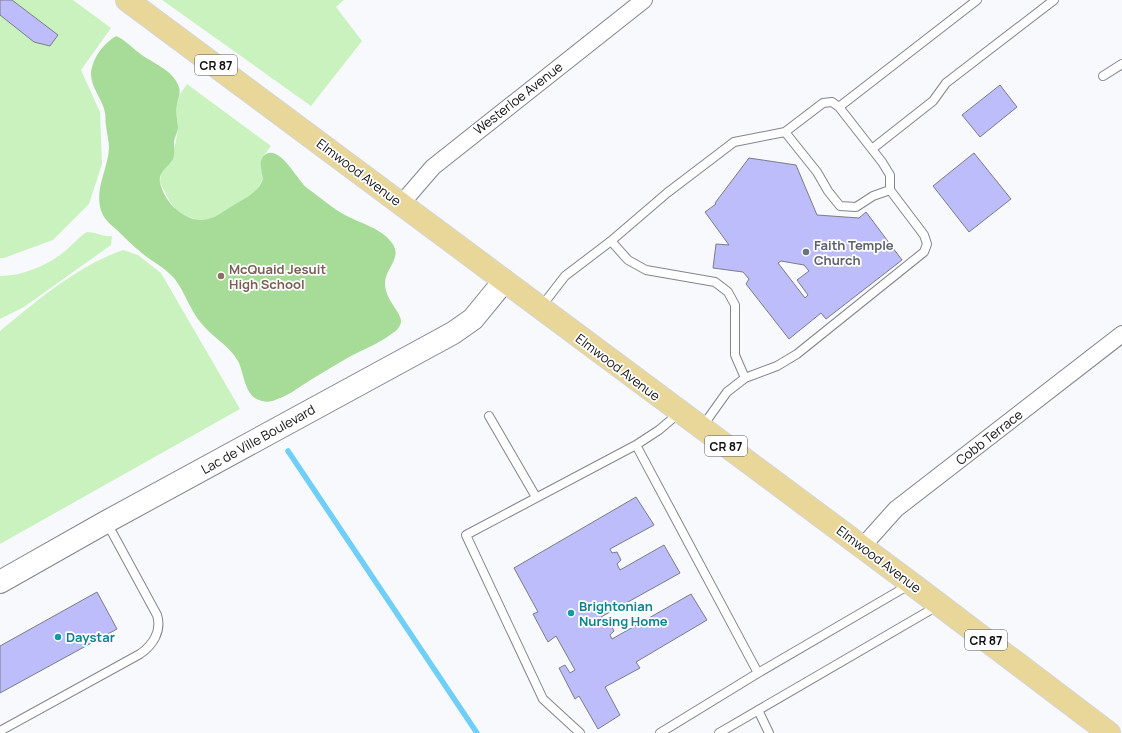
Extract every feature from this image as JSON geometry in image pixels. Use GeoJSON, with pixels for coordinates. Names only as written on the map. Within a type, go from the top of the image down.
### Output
{"type":"FeatureCollection","features":[{"type":"Feature","properties":{"kind":"main road","name":"Elmwood Avenue"},"geometry":{"type":"LineString","coordinates":[[127,0],[1110,733]]}},
{"type":"Feature","properties":{"kind":"street","name":"Westerloe Avenue"},"geometry":{"type":"LineString","coordinates":[[400,204],[424,176],[461,143],[644,0]]}},
{"type":"Feature","properties":{"kind":"street","name":"Lac de Ville Boulevard"},"geometry":{"type":"LineString","coordinates":[[0,582],[106,522],[453,333],[478,315],[504,281]]}},
{"type":"Feature","properties":{"kind":"street","name":"Cobb Terrace"},"geometry":{"type":"LineString","coordinates":[[862,547],[896,509],[1122,334]]}},
{"type":"Feature","properties":{"kind":"lane"},"geometry":{"type":"LineString","coordinates":[[839,107],[977,0]]}},
{"type":"Feature","properties":{"kind":"lane"},"geometry":{"type":"LineString","coordinates":[[872,148],[933,101],[946,83],[1054,0]]}},
{"type":"Feature","properties":{"kind":"lane"},"geometry":{"type":"LineString","coordinates":[[1103,76],[1122,64]]}},
{"type":"Feature","properties":{"kind":"lane"},"geometry":{"type":"LineString","coordinates":[[540,308],[565,276],[611,241],[667,193],[734,142],[785,132],[823,103],[832,102],[839,107],[872,148],[890,175],[890,190],[924,235],[927,244],[924,252],[797,354],[777,366],[745,378],[727,392],[701,428]]}},
{"type":"Feature","properties":{"kind":"lane"},"geometry":{"type":"LineString","coordinates":[[785,132],[817,172],[828,191],[840,206],[856,207],[873,196],[890,190]]}},
{"type":"Feature","properties":{"kind":"lane"},"geometry":{"type":"LineString","coordinates":[[611,241],[628,260],[646,270],[715,282],[728,292],[735,305],[735,355],[745,378]]}},
{"type":"Feature","properties":{"kind":"lane"},"geometry":{"type":"LineString","coordinates":[[580,733],[543,698],[466,535],[636,445],[659,430],[680,412]]}},
{"type":"Feature","properties":{"kind":"lane"},"geometry":{"type":"LineString","coordinates":[[489,416],[536,497]]}},
{"type":"Feature","properties":{"kind":"lane"},"geometry":{"type":"LineString","coordinates":[[636,445],[758,673]]}},
{"type":"Feature","properties":{"kind":"lane"},"geometry":{"type":"LineString","coordinates":[[0,731],[140,654],[150,646],[157,634],[159,621],[157,615],[106,522]]}},
{"type":"Feature","properties":{"kind":"lane"},"geometry":{"type":"LineString","coordinates":[[660,733],[758,673],[912,584]]}},
{"type":"Feature","properties":{"kind":"lane"},"geometry":{"type":"LineString","coordinates":[[719,733],[939,605]]}},
{"type":"Feature","properties":{"kind":"lane"},"geometry":{"type":"LineString","coordinates":[[758,710],[769,733]]}},
{"type":"Feature","properties":{"kind":"green space"},"geometry":{"type":"Polygon","coordinates":[[[0,0],[73,0],[111,28],[81,70],[100,112],[102,164],[89,204],[53,240],[4,258],[0,258],[0,0]]]}},
{"type":"Feature","properties":{"kind":"green space"},"geometry":{"type":"Polygon","coordinates":[[[162,0],[344,0],[336,7],[362,41],[311,106],[162,0]]]}},
{"type":"Feature","properties":{"kind":"green space"},"geometry":{"type":"Polygon","coordinates":[[[116,36],[172,75],[180,89],[176,110],[178,129],[174,141],[174,157],[162,172],[160,178],[162,190],[171,204],[184,215],[192,218],[200,220],[215,217],[246,198],[258,188],[263,179],[261,162],[263,156],[272,153],[277,155],[283,159],[307,188],[342,213],[377,230],[392,243],[396,253],[385,283],[390,301],[401,318],[401,322],[395,331],[381,341],[330,368],[293,392],[273,401],[262,401],[256,399],[252,395],[248,390],[235,356],[201,323],[174,278],[132,245],[108,222],[102,213],[99,197],[109,145],[104,108],[92,83],[91,72],[94,61],[100,51],[107,42],[116,36]]]}},
{"type":"Feature","properties":{"kind":"green space"},"geometry":{"type":"Polygon","coordinates":[[[187,84],[271,146],[261,159],[263,179],[255,192],[208,220],[185,216],[176,210],[160,182],[161,173],[172,160],[178,130],[176,105],[180,94],[187,84]]]}},
{"type":"Feature","properties":{"kind":"green space"},"geometry":{"type":"Polygon","coordinates":[[[87,232],[112,236],[111,245],[24,307],[0,319],[0,276],[8,276],[25,272],[50,262],[87,232]]]}},
{"type":"Feature","properties":{"kind":"green space"},"geometry":{"type":"Polygon","coordinates":[[[123,250],[138,255],[161,273],[240,409],[0,544],[0,331],[43,296],[74,274],[123,250]]]}},
{"type":"Feature","properties":{"kind":"building"},"geometry":{"type":"Polygon","coordinates":[[[0,0],[12,0],[58,35],[50,46],[34,42],[0,15],[0,0]]]}},
{"type":"Feature","properties":{"kind":"building"},"geometry":{"type":"Polygon","coordinates":[[[1000,85],[1017,107],[980,137],[962,115],[1000,85]]]}},
{"type":"Feature","properties":{"kind":"building"},"geometry":{"type":"Polygon","coordinates":[[[974,153],[1011,199],[969,232],[933,186],[974,153]]]}},
{"type":"Feature","properties":{"kind":"building","name":"Faith Temple Church"},"geometry":{"type":"Polygon","coordinates":[[[749,158],[796,165],[817,215],[859,218],[866,212],[902,260],[826,319],[821,313],[789,339],[746,284],[749,279],[743,272],[713,268],[716,244],[729,245],[705,212],[716,204],[715,203],[749,158]],[[781,261],[778,263],[805,298],[808,295],[797,280],[809,271],[804,265],[781,261]]]}},
{"type":"Feature","properties":{"kind":"building","name":"Brightonian Nursing Home"},"geometry":{"type":"Polygon","coordinates":[[[636,497],[654,525],[610,549],[612,553],[617,552],[621,560],[617,564],[620,570],[664,545],[680,573],[601,617],[603,621],[608,619],[614,631],[610,635],[612,639],[691,594],[707,620],[636,662],[640,668],[605,687],[620,715],[598,729],[579,696],[575,699],[559,668],[565,665],[570,673],[575,670],[556,636],[548,642],[533,614],[538,612],[514,568],[636,497]]]}},
{"type":"Feature","properties":{"kind":"building","name":"Daystar"},"geometry":{"type":"Polygon","coordinates":[[[97,592],[117,629],[0,693],[0,646],[97,592]]]}},
{"type":"Feature","properties":{"kind":"waterway"},"geometry":{"type":"LineString","coordinates":[[288,451],[477,733]]}},
{"type":"Feature","properties":{"kind":"place","name":"Faith Temple Church"},"geometry":{"type":"Point","coordinates":[806,252]}},
{"type":"Feature","properties":{"kind":"place","name":"McQuaid Jesuit High School"},"geometry":{"type":"Point","coordinates":[221,276]}},
{"type":"Feature","properties":{"kind":"place","name":"Brightonian Nursing Home"},"geometry":{"type":"Point","coordinates":[571,613]}},
{"type":"Feature","properties":{"kind":"place","name":"Daystar"},"geometry":{"type":"Point","coordinates":[58,637]}}]}
